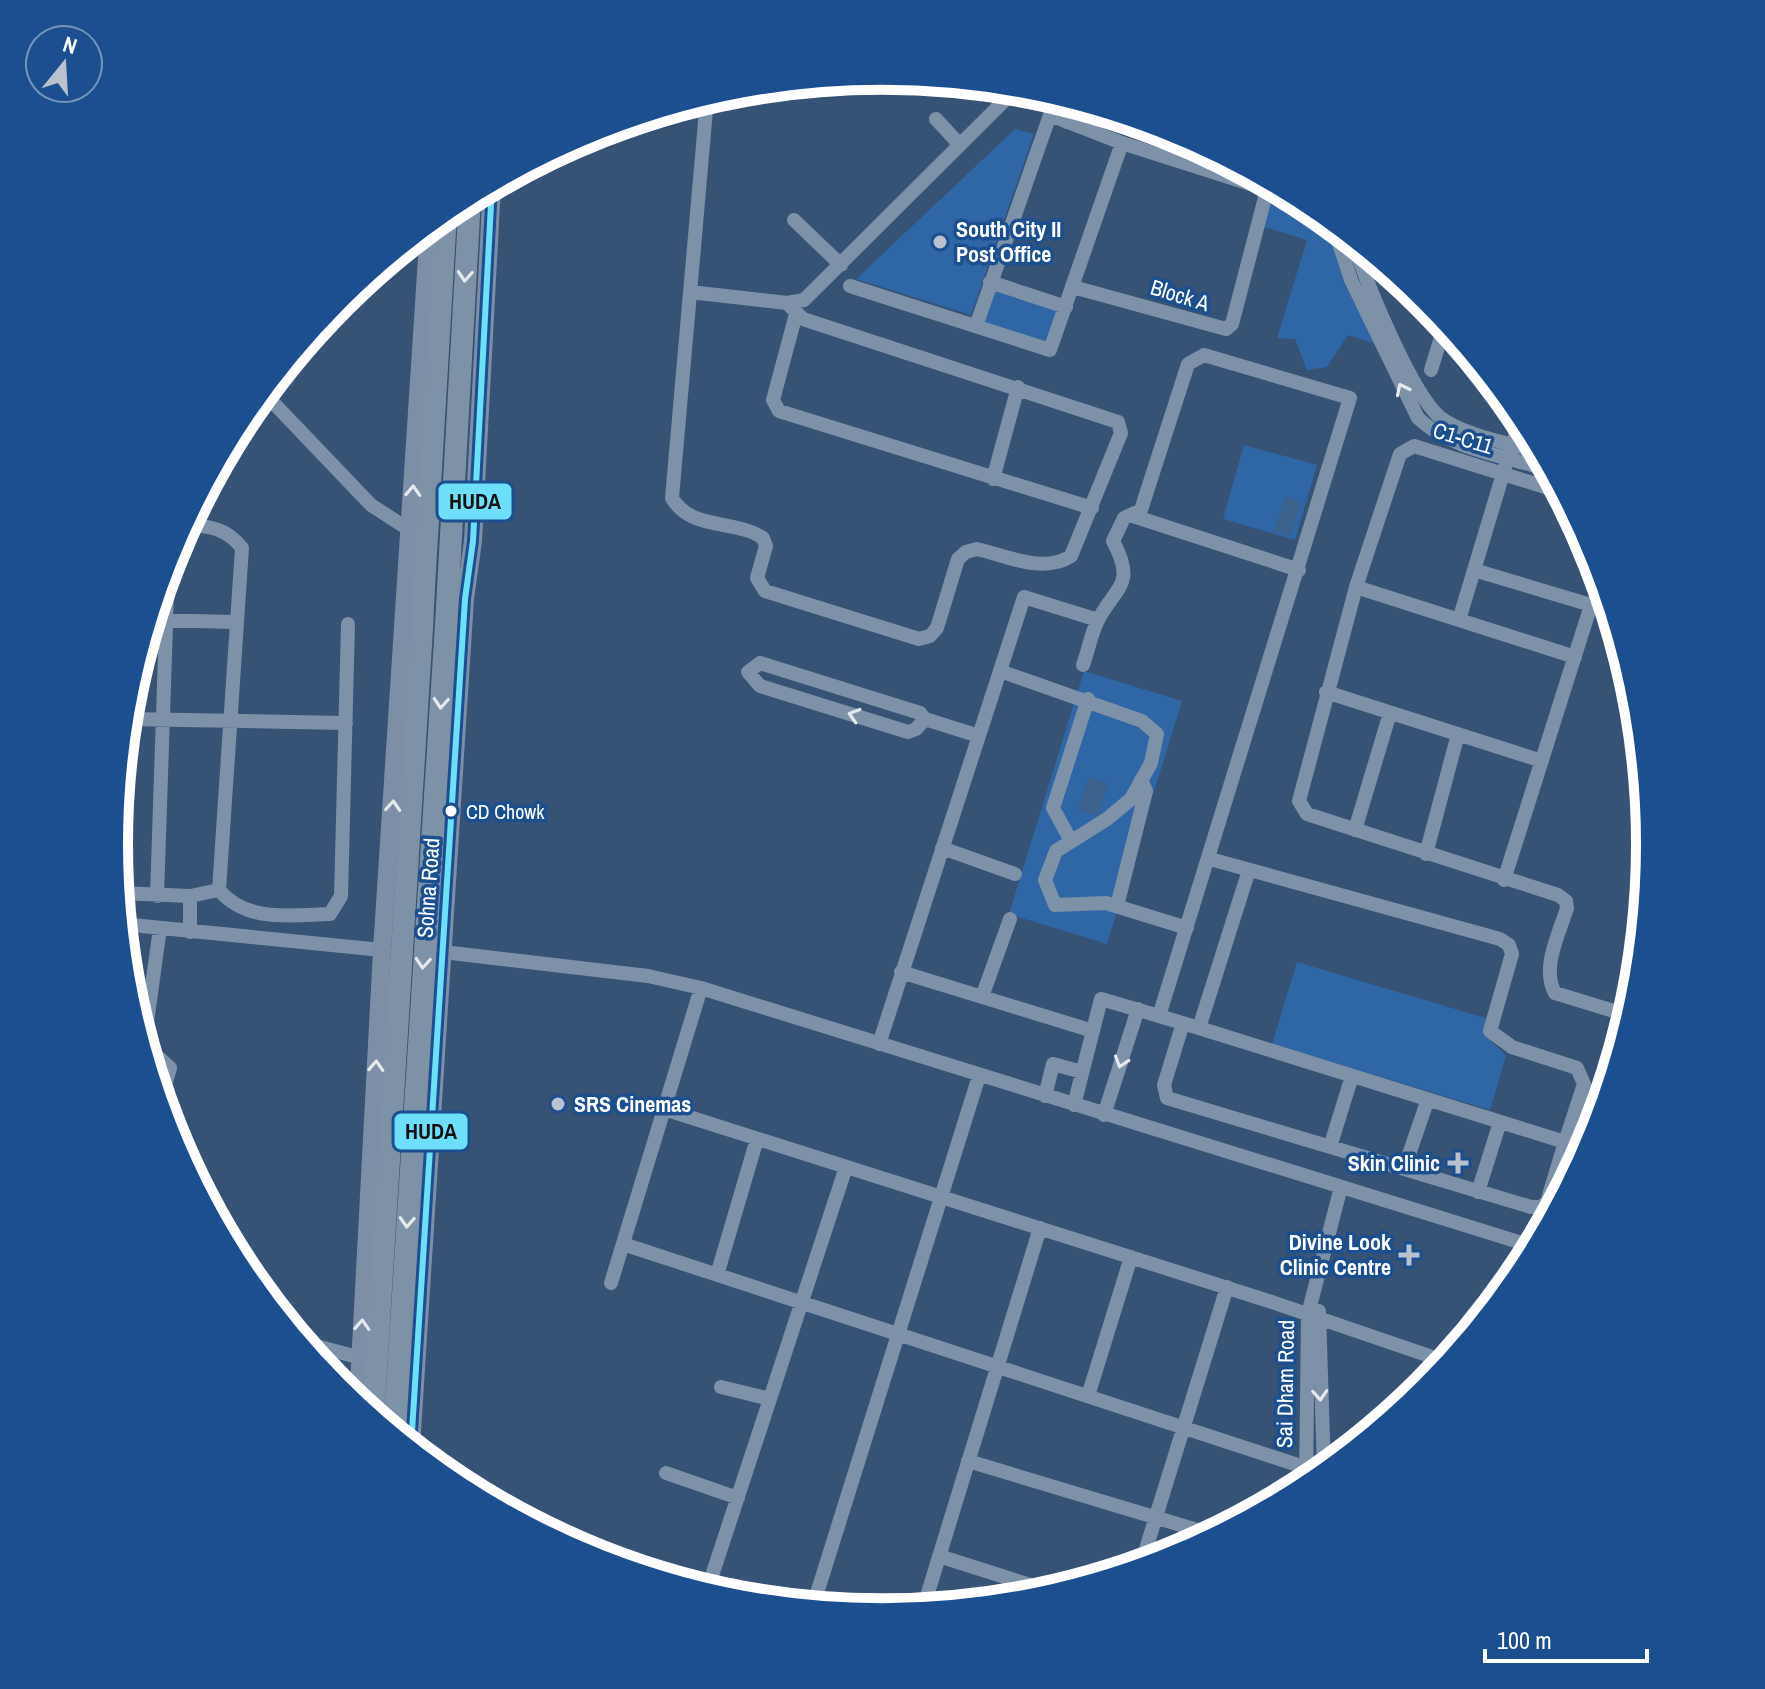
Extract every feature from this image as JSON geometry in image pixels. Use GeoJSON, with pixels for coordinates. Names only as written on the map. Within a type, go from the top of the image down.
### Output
{"type":"FeatureCollection","features":[{"type":"Feature","properties":{"kind":"highway","name":"Sohna Road"},"geometry":{"type":"LineString","coordinates":[[376,1404],[388,1364],[455,623],[469,213]]}},
{"type":"Feature","properties":{"kind":"highway","name":"Sohna Road"},"geometry":{"type":"LineString","coordinates":[[393,1418],[388,1364],[414,625],[445,230]]}},
{"type":"Feature","properties":{"kind":"main road"},"geometry":{"type":"LineString","coordinates":[[428,242],[411,531],[416,591],[456,594],[473,541],[491,199]]}},
{"type":"Feature","properties":{"kind":"main road"},"geometry":{"type":"LineString","coordinates":[[365,1393],[388,1364],[443,952],[455,623],[414,625],[382,950],[388,1364],[406,1429]]}},
{"type":"Feature","properties":{"kind":"street"},"geometry":{"type":"LineString","coordinates":[[1005,100],[841,265],[792,308],[773,400],[779,411],[1092,508]]}},
{"type":"Feature","properties":{"kind":"street"},"geometry":{"type":"LineString","coordinates":[[690,292],[792,308],[1113,418],[1122,427],[1071,556],[1059,564],[1046,566],[977,549],[966,552],[958,559],[937,628],[930,636],[919,639],[765,591],[757,578],[766,546],[763,538],[691,517],[678,510],[672,498],[690,292],[706,111]]}},
{"type":"Feature","properties":{"kind":"street"},"geometry":{"type":"LineString","coordinates":[[976,326],[1050,115],[1122,143],[1238,180]]}},
{"type":"Feature","properties":{"kind":"street"},"geometry":{"type":"LineString","coordinates":[[1067,122],[1073,115]]}},
{"type":"Feature","properties":{"kind":"street"},"geometry":{"type":"LineString","coordinates":[[936,119],[960,145]]}},
{"type":"Feature","properties":{"kind":"street"},"geometry":{"type":"LineString","coordinates":[[850,286],[1050,350],[1122,143]]}},
{"type":"Feature","properties":{"kind":"street","name":"Block A"},"geometry":{"type":"LineString","coordinates":[[1073,287],[1226,329],[1232,324],[1266,195]]}},
{"type":"Feature","properties":{"kind":"street"},"geometry":{"type":"LineString","coordinates":[[794,220],[841,265]]}},
{"type":"Feature","properties":{"kind":"street"},"geometry":{"type":"LineString","coordinates":[[1339,244],[1351,280],[1418,418],[1441,436],[1512,448]]}},
{"type":"Feature","properties":{"kind":"street"},"geometry":{"type":"LineString","coordinates":[[1362,262],[1396,342],[1430,408],[1448,423],[1512,448],[1531,460]]}},
{"type":"Feature","properties":{"kind":"street"},"geometry":{"type":"LineString","coordinates":[[990,282],[1066,307]]}},
{"type":"Feature","properties":{"kind":"street"},"geometry":{"type":"LineString","coordinates":[[1431,370],[1441,337]]}},
{"type":"Feature","properties":{"kind":"street"},"geometry":{"type":"LineString","coordinates":[[1083,665],[1098,620],[1111,605],[1124,577],[1124,565],[1113,541],[1124,518],[1141,510],[1184,372],[1198,356],[1350,398],[1159,1016]]}},
{"type":"Feature","properties":{"kind":"street"},"geometry":{"type":"LineString","coordinates":[[993,479],[1018,387]]}},
{"type":"Feature","properties":{"kind":"street"},"geometry":{"type":"LineString","coordinates":[[272,401],[371,505],[411,531]]}},
{"type":"Feature","properties":{"kind":"street","name":"C1-C11"},"geometry":{"type":"LineString","coordinates":[[1356,587],[1400,454],[1414,446],[1512,448],[1539,472]]}},
{"type":"Feature","properties":{"kind":"street"},"geometry":{"type":"LineString","coordinates":[[1459,620],[1512,448]]}},
{"type":"Feature","properties":{"kind":"street"},"geometry":{"type":"LineString","coordinates":[[1133,516],[1299,570]]}},
{"type":"Feature","properties":{"kind":"street"},"geometry":{"type":"LineString","coordinates":[[199,525],[218,527],[230,533],[242,548],[219,890]]}},
{"type":"Feature","properties":{"kind":"street"},"geometry":{"type":"LineString","coordinates":[[1474,570],[1599,607]]}},
{"type":"Feature","properties":{"kind":"street"},"geometry":{"type":"LineString","coordinates":[[1575,657],[1356,587],[1299,801],[1307,814],[1558,895],[1566,901],[1567,908],[1548,981],[1555,993],[1618,1012]]}},
{"type":"Feature","properties":{"kind":"street"},"geometry":{"type":"LineString","coordinates":[[879,1044],[1025,596],[1098,620]]}},
{"type":"Feature","properties":{"kind":"street"},"geometry":{"type":"LineString","coordinates":[[1504,880],[1591,605]]}},
{"type":"Feature","properties":{"kind":"street"},"geometry":{"type":"LineString","coordinates":[[163,620],[235,622]]}},
{"type":"Feature","properties":{"kind":"street"},"geometry":{"type":"LineString","coordinates":[[219,890],[240,909],[262,915],[330,914],[337,906],[341,896],[348,624]]}},
{"type":"Feature","properties":{"kind":"street"},"geometry":{"type":"LineString","coordinates":[[157,896],[161,721],[159,631]]}},
{"type":"Feature","properties":{"kind":"street"},"geometry":{"type":"LineString","coordinates":[[925,719],[916,729],[908,732],[760,686],[748,672],[760,663],[920,713],[925,719],[979,736]]}},
{"type":"Feature","properties":{"kind":"street"},"geometry":{"type":"LineString","coordinates":[[1000,671],[1088,699],[1142,721],[1157,734],[1151,763],[1131,799],[1056,851],[1045,880],[1055,905],[1106,903],[1187,928]]}},
{"type":"Feature","properties":{"kind":"street"},"geometry":{"type":"LineString","coordinates":[[1326,692],[1542,761]]}},
{"type":"Feature","properties":{"kind":"street"},"geometry":{"type":"LineString","coordinates":[[1071,841],[1053,808],[1088,699]]}},
{"type":"Feature","properties":{"kind":"street"},"geometry":{"type":"LineString","coordinates":[[1355,830],[1390,713]]}},
{"type":"Feature","properties":{"kind":"street"},"geometry":{"type":"LineString","coordinates":[[138,720],[346,723]]}},
{"type":"Feature","properties":{"kind":"street"},"geometry":{"type":"LineString","coordinates":[[1426,854],[1458,734]]}},
{"type":"Feature","properties":{"kind":"street"},"geometry":{"type":"LineString","coordinates":[[1117,906],[1146,791],[1141,780]]}},
{"type":"Feature","properties":{"kind":"street"},"geometry":{"type":"LineString","coordinates":[[942,848],[1015,874]]}},
{"type":"Feature","properties":{"kind":"street"},"geometry":{"type":"LineString","coordinates":[[1210,859],[1500,939],[1509,945],[1512,954],[1490,1031],[1512,1047],[1577,1068],[1583,1074],[1584,1084],[1548,1200]]}},
{"type":"Feature","properties":{"kind":"street"},"geometry":{"type":"LineString","coordinates":[[1199,1028],[1249,870]]}},
{"type":"Feature","properties":{"kind":"street"},"geometry":{"type":"LineString","coordinates":[[130,894],[190,896],[219,890]]}},
{"type":"Feature","properties":{"kind":"street"},"geometry":{"type":"LineString","coordinates":[[190,896],[190,932]]}},
{"type":"Feature","properties":{"kind":"street"},"geometry":{"type":"LineString","coordinates":[[982,997],[1010,919]]}},
{"type":"Feature","properties":{"kind":"street"},"geometry":{"type":"LineString","coordinates":[[133,925],[382,950]]}},
{"type":"Feature","properties":{"kind":"street"},"geometry":{"type":"LineString","coordinates":[[148,1016],[160,928]]}},
{"type":"Feature","properties":{"kind":"street"},"geometry":{"type":"LineString","coordinates":[[443,952],[648,976],[701,988],[1523,1243]]}},
{"type":"Feature","properties":{"kind":"street"},"geometry":{"type":"LineString","coordinates":[[901,972],[1093,1031]]}},
{"type":"Feature","properties":{"kind":"street"},"geometry":{"type":"LineString","coordinates":[[611,1283],[701,988]]}},
{"type":"Feature","properties":{"kind":"street"},"geometry":{"type":"LineString","coordinates":[[1074,1105],[1101,999],[1565,1142]]}},
{"type":"Feature","properties":{"kind":"street"},"geometry":{"type":"LineString","coordinates":[[1104,1115],[1138,1009]]}},
{"type":"Feature","properties":{"kind":"street"},"geometry":{"type":"LineString","coordinates":[[1183,1023],[1164,1085],[1167,1098],[1478,1192],[1541,1207],[1546,1203]]}},
{"type":"Feature","properties":{"kind":"street"},"geometry":{"type":"LineString","coordinates":[[159,1058],[170,1068],[166,1081]]}},
{"type":"Feature","properties":{"kind":"street"},"geometry":{"type":"LineString","coordinates":[[1045,1096],[1053,1064],[1082,1072]]}},
{"type":"Feature","properties":{"kind":"street"},"geometry":{"type":"LineString","coordinates":[[816,1596],[979,1076]]}},
{"type":"Feature","properties":{"kind":"street"},"geometry":{"type":"LineString","coordinates":[[1330,1147],[1352,1076]]}},
{"type":"Feature","properties":{"kind":"street"},"geometry":{"type":"LineString","coordinates":[[1404,1169],[1428,1099]]}},
{"type":"Feature","properties":{"kind":"street"},"geometry":{"type":"LineString","coordinates":[[664,1109],[1227,1287],[1435,1358]]}},
{"type":"Feature","properties":{"kind":"street"},"geometry":{"type":"LineString","coordinates":[[1478,1192],[1500,1122]]}},
{"type":"Feature","properties":{"kind":"street"},"geometry":{"type":"LineString","coordinates":[[717,1275],[757,1139]]}},
{"type":"Feature","properties":{"kind":"street"},"geometry":{"type":"LineString","coordinates":[[711,1579],[846,1167]]}},
{"type":"Feature","properties":{"kind":"street","name":"Sai Dham Road"},"geometry":{"type":"LineString","coordinates":[[1306,1468],[1314,1316],[1341,1187]]}},
{"type":"Feature","properties":{"kind":"street"},"geometry":{"type":"LineString","coordinates":[[927,1597],[1040,1228]]}},
{"type":"Feature","properties":{"kind":"street"},"geometry":{"type":"LineString","coordinates":[[623,1244],[1306,1468]]}},
{"type":"Feature","properties":{"kind":"street"},"geometry":{"type":"LineString","coordinates":[[1088,1396],[1131,1257]]}},
{"type":"Feature","properties":{"kind":"street"},"geometry":{"type":"LineString","coordinates":[[1145,1552],[1227,1287]]}},
{"type":"Feature","properties":{"kind":"street","name":"Sai Dham Road"},"geometry":{"type":"LineString","coordinates":[[1314,1316],[1322,1457]]}},
{"type":"Feature","properties":{"kind":"street"},"geometry":{"type":"LineString","coordinates":[[319,1347],[388,1364]]}},
{"type":"Feature","properties":{"kind":"street"},"geometry":{"type":"LineString","coordinates":[[721,1387],[770,1399]]}},
{"type":"Feature","properties":{"kind":"street"},"geometry":{"type":"LineString","coordinates":[[968,1461],[1197,1530]]}},
{"type":"Feature","properties":{"kind":"street"},"geometry":{"type":"LineString","coordinates":[[666,1473],[738,1498]]}},
{"type":"Feature","properties":{"kind":"street"},"geometry":{"type":"LineString","coordinates":[[939,1556],[1030,1585]]}},
{"type":"Feature","properties":{"kind":"shaded area"},"geometry":{"type":"Polygon","coordinates":[[[1015,129],[1034,134],[971,315],[856,279],[1015,129]]]}},
{"type":"Feature","properties":{"kind":"shaded area"},"geometry":{"type":"Polygon","coordinates":[[[1270,205],[1295,213],[1331,238],[1344,283],[1376,344],[1348,335],[1327,367],[1307,370],[1295,339],[1277,338],[1307,240],[1264,227],[1270,205]]]}},
{"type":"Feature","properties":{"kind":"shaded area"},"geometry":{"type":"Polygon","coordinates":[[[992,289],[1062,311],[1051,346],[981,324],[992,289]]]}},
{"type":"Feature","properties":{"kind":"shaded area"},"geometry":{"type":"Polygon","coordinates":[[[1244,445],[1317,465],[1295,540],[1223,519],[1244,445]]]}},
{"type":"Feature","properties":{"kind":"shaded area"},"geometry":{"type":"Polygon","coordinates":[[[1285,497],[1301,502],[1291,536],[1274,531],[1285,497]]]}},
{"type":"Feature","properties":{"kind":"shaded area"},"geometry":{"type":"Polygon","coordinates":[[[1084,671],[1182,701],[1107,944],[1009,914],[1084,671]]]}},
{"type":"Feature","properties":{"kind":"shaded area"},"geometry":{"type":"Polygon","coordinates":[[[1089,777],[1108,783],[1098,816],[1078,810],[1089,777]]]}},
{"type":"Feature","properties":{"kind":"shaded area"},"geometry":{"type":"Polygon","coordinates":[[[1297,962],[1489,1019],[1484,1034],[1506,1056],[1490,1110],[1272,1044],[1297,962]]]}},
{"type":"Feature","properties":{"kind":"transit line","name":"HUDA"},"geometry":{"type":"LineString","coordinates":[[412,1434],[465,599],[473,541],[491,199]]}},
{"type":"Feature","properties":{"kind":"place","name":"South City II Post Office"},"geometry":{"type":"Point","coordinates":[940,242]}},
{"type":"Feature","properties":{"kind":"place","name":"CD Chowk"},"geometry":{"type":"Point","coordinates":[451,811]}},
{"type":"Feature","properties":{"kind":"place","name":"SRS Cinemas"},"geometry":{"type":"Point","coordinates":[558,1104]}},
{"type":"Feature","properties":{"kind":"place","name":"Skin Clinic"},"geometry":{"type":"Point","coordinates":[1458,1163]}},
{"type":"Feature","properties":{"kind":"place","name":"Divine Look Clinic Centre"},"geometry":{"type":"Point","coordinates":[1409,1255]}}]}
